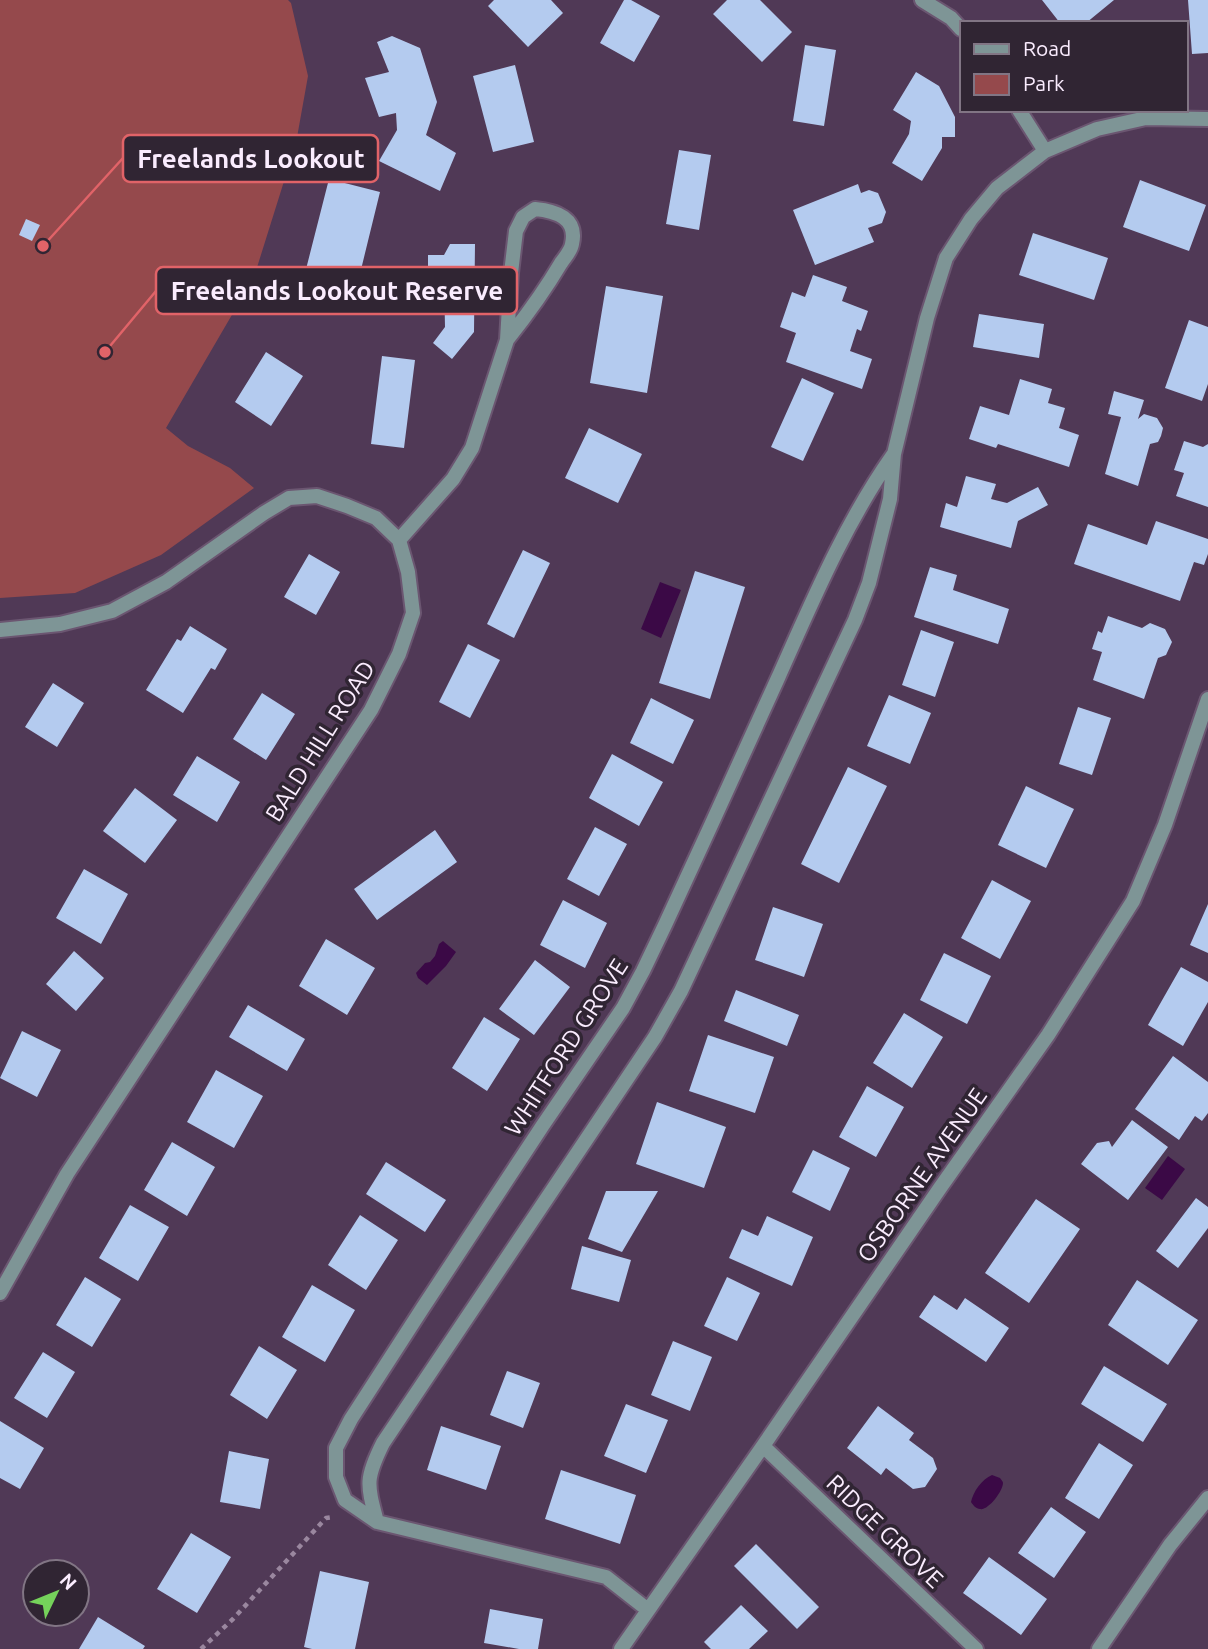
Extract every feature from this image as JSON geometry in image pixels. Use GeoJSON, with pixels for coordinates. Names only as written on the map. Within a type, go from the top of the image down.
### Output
{"type":"FeatureCollection","features":[{"type":"Feature","properties":{"kind":"street"},"geometry":{"type":"LineString","coordinates":[[922,0],[951,18],[960,28]]}},
{"type":"Feature","properties":{"kind":"street"},"geometry":{"type":"LineString","coordinates":[[1020,112],[1045,151]]}},
{"type":"Feature","properties":{"kind":"street","name":"WHITFORD GROVE"},"geometry":{"type":"LineString","coordinates":[[377,1522],[369,1489],[371,1468],[383,1443],[655,1037],[681,991],[855,620],[869,583],[890,499],[894,454],[927,318],[946,258],[971,219],[997,188],[1045,151],[1097,129],[1146,118],[1208,119]]}},
{"type":"Feature","properties":{"kind":"street"},"geometry":{"type":"LineString","coordinates":[[0,629],[60,624],[112,611],[166,582],[289,498],[317,496],[347,506],[376,518],[399,540],[453,479],[472,448],[508,340],[516,231],[523,217],[535,209],[551,210],[565,217],[573,230],[572,247],[508,340]]}},
{"type":"Feature","properties":{"kind":"street","name":"WHITFORD GROVE"},"geometry":{"type":"LineString","coordinates":[[648,1610],[606,1577],[377,1522],[345,1500],[336,1477],[336,1448],[351,1419],[422,1309],[623,1008],[659,937],[810,606],[852,521],[894,454]]}},
{"type":"Feature","properties":{"kind":"street","name":"BALD HILL ROAD"},"geometry":{"type":"LineString","coordinates":[[0,1293],[67,1174],[371,710],[399,654],[413,612],[408,572],[399,540]]}},
{"type":"Feature","properties":{"kind":"street","name":"OSBORNE AVENUE"},"geometry":{"type":"LineString","coordinates":[[621,1649],[1048,1035],[1133,901],[1165,825],[1208,699]]}},
{"type":"Feature","properties":{"kind":"street","name":"RIDGE GROVE"},"geometry":{"type":"LineString","coordinates":[[764,1447],[976,1649]]}},
{"type":"Feature","properties":{"kind":"street"},"geometry":{"type":"LineString","coordinates":[[1099,1649],[1170,1545],[1208,1498]]}},
{"type":"Feature","properties":{"kind":"path"},"geometry":{"type":"LineString","coordinates":[[201,1649],[233,1619],[326,1518],[340,1515]]}},
{"type":"Feature","properties":{"kind":"green space"},"geometry":{"type":"Polygon","coordinates":[[[0,0],[288,0],[291,3],[308,76],[296,143],[254,277],[166,428],[188,446],[230,468],[254,488],[161,555],[75,593],[0,598],[0,0]]]}},
{"type":"Feature","properties":{"kind":"shaded area"},"geometry":{"type":"Polygon","coordinates":[[[660,582],[681,590],[661,638],[641,629],[660,582]]]}},
{"type":"Feature","properties":{"kind":"shaded area"},"geometry":{"type":"Polygon","coordinates":[[[443,941],[456,952],[427,985],[416,973],[425,963],[430,962],[443,941]]]}},
{"type":"Feature","properties":{"kind":"shaded area"},"geometry":{"type":"Polygon","coordinates":[[[1168,1156],[1185,1169],[1162,1200],[1145,1188],[1168,1156]]]}},
{"type":"Feature","properties":{"kind":"shaded area"},"geometry":{"type":"Polygon","coordinates":[[[992,1475],[1003,1482],[1001,1491],[987,1507],[977,1508],[971,1502],[974,1494],[981,1483],[992,1475]]]}},
{"type":"Feature","properties":{"kind":"building"},"geometry":{"type":"Polygon","coordinates":[[[494,0],[551,0],[563,13],[528,47],[488,6],[494,0]]]}},
{"type":"Feature","properties":{"kind":"building"},"geometry":{"type":"Polygon","coordinates":[[[624,0],[631,0],[660,16],[634,62],[600,43],[624,0]]]}},
{"type":"Feature","properties":{"kind":"building"},"geometry":{"type":"Polygon","coordinates":[[[727,0],[760,0],[792,32],[762,62],[713,14],[727,0]]]}},
{"type":"Feature","properties":{"kind":"building"},"geometry":{"type":"Polygon","coordinates":[[[1042,0],[1114,0],[1088,21],[1058,21],[1042,0]]]}},
{"type":"Feature","properties":{"kind":"building"},"geometry":{"type":"Polygon","coordinates":[[[1188,0],[1208,0],[1208,53],[1192,54],[1188,0]]]}},
{"type":"Feature","properties":{"kind":"building"},"geometry":{"type":"Polygon","coordinates":[[[392,36],[420,48],[437,102],[426,135],[456,153],[440,191],[379,161],[397,130],[396,113],[379,117],[365,78],[389,72],[377,42],[392,36]]]}},
{"type":"Feature","properties":{"kind":"building"},"geometry":{"type":"Polygon","coordinates":[[[805,45],[836,50],[824,126],[793,121],[805,45]]]}},
{"type":"Feature","properties":{"kind":"building"},"geometry":{"type":"Polygon","coordinates":[[[515,65],[534,142],[493,152],[473,76],[515,65]]]}},
{"type":"Feature","properties":{"kind":"building"},"geometry":{"type":"Polygon","coordinates":[[[916,72],[939,86],[955,117],[955,137],[942,137],[942,148],[922,181],[892,163],[909,134],[911,121],[893,110],[916,72]]]}},
{"type":"Feature","properties":{"kind":"building"},"geometry":{"type":"Polygon","coordinates":[[[679,150],[711,155],[699,230],[666,224],[679,150]]]}},
{"type":"Feature","properties":{"kind":"building"},"geometry":{"type":"Polygon","coordinates":[[[329,179],[380,192],[356,290],[304,277],[329,179]]]}},
{"type":"Feature","properties":{"kind":"building"},"geometry":{"type":"Polygon","coordinates":[[[1140,180],[1206,205],[1189,251],[1123,227],[1140,180]]]}},
{"type":"Feature","properties":{"kind":"building"},"geometry":{"type":"Polygon","coordinates":[[[858,184],[861,193],[869,190],[878,193],[886,212],[882,223],[868,228],[874,242],[815,265],[793,210],[858,184]]]}},
{"type":"Feature","properties":{"kind":"building"},"geometry":{"type":"Polygon","coordinates":[[[26,219],[40,225],[32,241],[19,235],[26,219]]]}},
{"type":"Feature","properties":{"kind":"building"},"geometry":{"type":"Polygon","coordinates":[[[1033,233],[1108,258],[1094,300],[1019,275],[1033,233]]]}},
{"type":"Feature","properties":{"kind":"building"},"geometry":{"type":"Polygon","coordinates":[[[450,244],[475,244],[474,332],[452,359],[433,343],[445,327],[444,280],[428,280],[428,255],[444,255],[450,244]]]}},
{"type":"Feature","properties":{"kind":"building"},"geometry":{"type":"Polygon","coordinates":[[[813,275],[847,287],[842,301],[868,311],[861,331],[857,329],[850,351],[872,359],[862,389],[786,362],[796,333],[780,327],[792,292],[805,297],[813,275]]]}},
{"type":"Feature","properties":{"kind":"building"},"geometry":{"type":"Polygon","coordinates":[[[606,286],[663,296],[647,393],[590,383],[606,286]]]}},
{"type":"Feature","properties":{"kind":"building"},"geometry":{"type":"Polygon","coordinates":[[[979,314],[1044,324],[1039,358],[973,347],[979,314]]]}},
{"type":"Feature","properties":{"kind":"building"},"geometry":{"type":"Polygon","coordinates":[[[1189,320],[1208,327],[1208,384],[1202,401],[1165,388],[1189,320]]]}},
{"type":"Feature","properties":{"kind":"building"},"geometry":{"type":"Polygon","coordinates":[[[266,352],[303,376],[271,426],[235,402],[266,352]]]}},
{"type":"Feature","properties":{"kind":"building"},"geometry":{"type":"Polygon","coordinates":[[[382,356],[415,360],[404,448],[371,444],[382,356]]]}},
{"type":"Feature","properties":{"kind":"building"},"geometry":{"type":"Polygon","coordinates":[[[802,378],[834,393],[803,461],[771,447],[802,378]]]}},
{"type":"Feature","properties":{"kind":"building"},"geometry":{"type":"Polygon","coordinates":[[[1020,379],[1052,389],[1048,403],[1065,408],[1059,428],[1079,435],[1069,467],[998,444],[996,448],[969,439],[980,406],[1009,415],[1020,379]]]}},
{"type":"Feature","properties":{"kind":"building"},"geometry":{"type":"Polygon","coordinates":[[[1114,391],[1144,400],[1138,419],[1144,414],[1157,418],[1163,428],[1158,442],[1150,444],[1138,486],[1105,474],[1121,417],[1108,414],[1114,391]]]}},
{"type":"Feature","properties":{"kind":"building"},"geometry":{"type":"Polygon","coordinates":[[[589,428],[642,454],[618,503],[565,478],[589,428]]]}},
{"type":"Feature","properties":{"kind":"building"},"geometry":{"type":"Polygon","coordinates":[[[1184,441],[1203,447],[1208,444],[1208,507],[1176,496],[1184,473],[1174,470],[1184,441]]]}},
{"type":"Feature","properties":{"kind":"building"},"geometry":{"type":"Polygon","coordinates":[[[966,476],[996,484],[991,499],[1007,503],[1038,487],[1048,505],[1018,521],[1011,548],[940,527],[946,503],[957,507],[966,476]]]}},
{"type":"Feature","properties":{"kind":"building"},"geometry":{"type":"Polygon","coordinates":[[[1156,521],[1208,539],[1208,554],[1204,565],[1194,562],[1180,601],[1074,564],[1088,524],[1147,545],[1156,521]]]}},
{"type":"Feature","properties":{"kind":"building"},"geometry":{"type":"Polygon","coordinates":[[[523,550],[550,563],[514,638],[487,624],[523,550]]]}},
{"type":"Feature","properties":{"kind":"building"},"geometry":{"type":"Polygon","coordinates":[[[309,554],[340,572],[316,615],[284,597],[309,554]]]}},
{"type":"Feature","properties":{"kind":"building"},"geometry":{"type":"Polygon","coordinates":[[[930,567],[957,575],[953,590],[1009,609],[998,644],[914,617],[930,567]]]}},
{"type":"Feature","properties":{"kind":"building"},"geometry":{"type":"Polygon","coordinates":[[[695,571],[745,587],[710,699],[659,683],[695,571]]]}},
{"type":"Feature","properties":{"kind":"building"},"geometry":{"type":"Polygon","coordinates":[[[1108,616],[1142,628],[1150,623],[1165,629],[1172,642],[1166,655],[1158,658],[1144,699],[1093,680],[1102,652],[1092,649],[1098,631],[1102,633],[1108,616]]]}},
{"type":"Feature","properties":{"kind":"building"},"geometry":{"type":"Polygon","coordinates":[[[190,626],[227,649],[215,670],[211,668],[183,713],[146,690],[177,639],[181,641],[190,626]]]}},
{"type":"Feature","properties":{"kind":"building"},"geometry":{"type":"Polygon","coordinates":[[[921,630],[954,642],[935,697],[902,685],[921,630]]]}},
{"type":"Feature","properties":{"kind":"building"},"geometry":{"type":"Polygon","coordinates":[[[468,644],[500,660],[470,718],[439,702],[468,644]]]}},
{"type":"Feature","properties":{"kind":"building"},"geometry":{"type":"Polygon","coordinates":[[[53,683],[84,703],[57,747],[25,727],[53,683]]]}},
{"type":"Feature","properties":{"kind":"building"},"geometry":{"type":"Polygon","coordinates":[[[262,693],[295,714],[266,760],[233,739],[262,693]]]}},
{"type":"Feature","properties":{"kind":"building"},"geometry":{"type":"Polygon","coordinates":[[[889,695],[931,713],[910,764],[867,746],[889,695]]]}},
{"type":"Feature","properties":{"kind":"building"},"geometry":{"type":"Polygon","coordinates":[[[651,698],[694,720],[673,764],[630,743],[651,698]]]}},
{"type":"Feature","properties":{"kind":"building"},"geometry":{"type":"Polygon","coordinates":[[[1078,707],[1111,718],[1092,775],[1059,764],[1078,707]]]}},
{"type":"Feature","properties":{"kind":"building"},"geometry":{"type":"Polygon","coordinates":[[[612,754],[663,782],[639,826],[589,798],[612,754]]]}},
{"type":"Feature","properties":{"kind":"building"},"geometry":{"type":"Polygon","coordinates":[[[197,756],[240,782],[217,822],[173,795],[197,756]]]}},
{"type":"Feature","properties":{"kind":"building"},"geometry":{"type":"Polygon","coordinates":[[[848,767],[887,786],[839,883],[801,864],[848,767]]]}},
{"type":"Feature","properties":{"kind":"building"},"geometry":{"type":"Polygon","coordinates":[[[1026,786],[1074,809],[1046,868],[998,845],[1026,786]]]}},
{"type":"Feature","properties":{"kind":"building"},"geometry":{"type":"Polygon","coordinates":[[[135,788],[177,820],[145,863],[103,831],[135,788]]]}},
{"type":"Feature","properties":{"kind":"building"},"geometry":{"type":"Polygon","coordinates":[[[595,827],[627,844],[599,896],[567,879],[595,827]]]}},
{"type":"Feature","properties":{"kind":"building"},"geometry":{"type":"Polygon","coordinates":[[[435,830],[457,862],[377,920],[354,889],[435,830]]]}},
{"type":"Feature","properties":{"kind":"building"},"geometry":{"type":"Polygon","coordinates":[[[84,869],[128,894],[101,944],[56,918],[84,869]]]}},
{"type":"Feature","properties":{"kind":"building"},"geometry":{"type":"Polygon","coordinates":[[[992,880],[1031,901],[1000,959],[961,938],[992,880]]]}},
{"type":"Feature","properties":{"kind":"building"},"geometry":{"type":"Polygon","coordinates":[[[563,900],[607,923],[585,968],[540,945],[563,900]]]}},
{"type":"Feature","properties":{"kind":"building"},"geometry":{"type":"Polygon","coordinates":[[[1208,904],[1208,953],[1190,945],[1208,904]]]}},
{"type":"Feature","properties":{"kind":"building"},"geometry":{"type":"Polygon","coordinates":[[[773,907],[823,924],[804,977],[755,960],[773,907]]]}},
{"type":"Feature","properties":{"kind":"building"},"geometry":{"type":"Polygon","coordinates":[[[326,939],[375,968],[347,1015],[299,986],[326,939]]]}},
{"type":"Feature","properties":{"kind":"building"},"geometry":{"type":"Polygon","coordinates":[[[74,951],[104,978],[76,1011],[46,984],[74,951]]]}},
{"type":"Feature","properties":{"kind":"building"},"geometry":{"type":"Polygon","coordinates":[[[944,953],[991,976],[967,1024],[920,1000],[944,953]]]}},
{"type":"Feature","properties":{"kind":"building"},"geometry":{"type":"Polygon","coordinates":[[[535,960],[570,987],[534,1035],[499,1009],[535,960]]]}},
{"type":"Feature","properties":{"kind":"building"},"geometry":{"type":"Polygon","coordinates":[[[1181,967],[1208,982],[1208,1002],[1183,1046],[1148,1025],[1181,967]]]}},
{"type":"Feature","properties":{"kind":"building"},"geometry":{"type":"Polygon","coordinates":[[[736,990],[799,1015],[787,1046],[724,1021],[736,990]]]}},
{"type":"Feature","properties":{"kind":"building"},"geometry":{"type":"Polygon","coordinates":[[[248,1005],[305,1039],[287,1071],[229,1037],[248,1005]]]}},
{"type":"Feature","properties":{"kind":"building"},"geometry":{"type":"Polygon","coordinates":[[[904,1013],[943,1037],[912,1088],[873,1063],[904,1013]]]}},
{"type":"Feature","properties":{"kind":"building"},"geometry":{"type":"Polygon","coordinates":[[[484,1017],[520,1039],[487,1091],[452,1068],[484,1017]]]}},
{"type":"Feature","properties":{"kind":"building"},"geometry":{"type":"Polygon","coordinates":[[[22,1031],[61,1050],[37,1097],[0,1078],[22,1031]]]}},
{"type":"Feature","properties":{"kind":"building"},"geometry":{"type":"Polygon","coordinates":[[[708,1035],[774,1057],[755,1113],[689,1091],[708,1035]]]}},
{"type":"Feature","properties":{"kind":"building"},"geometry":{"type":"Polygon","coordinates":[[[1173,1056],[1208,1082],[1208,1113],[1202,1121],[1195,1116],[1179,1140],[1135,1109],[1173,1056]]]}},
{"type":"Feature","properties":{"kind":"building"},"geometry":{"type":"Polygon","coordinates":[[[216,1070],[263,1096],[234,1148],[187,1122],[216,1070]]]}},
{"type":"Feature","properties":{"kind":"building"},"geometry":{"type":"Polygon","coordinates":[[[867,1086],[904,1107],[876,1157],[839,1137],[867,1086]]]}},
{"type":"Feature","properties":{"kind":"building"},"geometry":{"type":"Polygon","coordinates":[[[657,1102],[726,1127],[704,1188],[636,1164],[657,1102]]]}},
{"type":"Feature","properties":{"kind":"building"},"geometry":{"type":"Polygon","coordinates":[[[1132,1120],[1168,1147],[1128,1200],[1081,1164],[1097,1143],[1109,1141],[1112,1147],[1132,1120]]]}},
{"type":"Feature","properties":{"kind":"building"},"geometry":{"type":"Polygon","coordinates":[[[172,1142],[215,1167],[187,1216],[144,1190],[172,1142]]]}},
{"type":"Feature","properties":{"kind":"building"},"geometry":{"type":"Polygon","coordinates":[[[813,1150],[850,1168],[830,1211],[792,1192],[813,1150]]]}},
{"type":"Feature","properties":{"kind":"building"},"geometry":{"type":"Polygon","coordinates":[[[386,1162],[446,1200],[425,1232],[366,1194],[386,1162]]]}},
{"type":"Feature","properties":{"kind":"building"},"geometry":{"type":"Polygon","coordinates":[[[606,1191],[658,1191],[622,1252],[588,1239],[606,1191]]]}},
{"type":"Feature","properties":{"kind":"building"},"geometry":{"type":"Polygon","coordinates":[[[1196,1198],[1208,1207],[1208,1228],[1178,1268],[1156,1251],[1196,1198]]]}},
{"type":"Feature","properties":{"kind":"building"},"geometry":{"type":"Polygon","coordinates":[[[1036,1199],[1080,1229],[1029,1303],[985,1273],[1036,1199]]]}},
{"type":"Feature","properties":{"kind":"building"},"geometry":{"type":"Polygon","coordinates":[[[130,1205],[169,1227],[138,1281],[99,1258],[130,1205]]]}},
{"type":"Feature","properties":{"kind":"building"},"geometry":{"type":"Polygon","coordinates":[[[360,1215],[398,1240],[366,1290],[328,1265],[360,1215]]]}},
{"type":"Feature","properties":{"kind":"building"},"geometry":{"type":"Polygon","coordinates":[[[767,1216],[813,1237],[792,1286],[729,1258],[742,1229],[758,1236],[767,1216]]]}},
{"type":"Feature","properties":{"kind":"building"},"geometry":{"type":"Polygon","coordinates":[[[582,1246],[631,1260],[619,1302],[571,1289],[582,1246]]]}},
{"type":"Feature","properties":{"kind":"building"},"geometry":{"type":"Polygon","coordinates":[[[85,1277],[121,1299],[92,1347],[56,1325],[85,1277]]]}},
{"type":"Feature","properties":{"kind":"building"},"geometry":{"type":"Polygon","coordinates":[[[727,1277],[760,1293],[737,1341],[704,1326],[727,1277]]]}},
{"type":"Feature","properties":{"kind":"building"},"geometry":{"type":"Polygon","coordinates":[[[1137,1280],[1198,1320],[1168,1365],[1108,1325],[1137,1280]]]}},
{"type":"Feature","properties":{"kind":"building"},"geometry":{"type":"Polygon","coordinates":[[[312,1285],[355,1310],[325,1362],[282,1337],[312,1285]]]}},
{"type":"Feature","properties":{"kind":"building"},"geometry":{"type":"Polygon","coordinates":[[[934,1295],[957,1310],[965,1298],[1009,1328],[986,1362],[919,1317],[934,1295]]]}},
{"type":"Feature","properties":{"kind":"building"},"geometry":{"type":"Polygon","coordinates":[[[673,1341],[712,1357],[690,1411],[651,1395],[673,1341]]]}},
{"type":"Feature","properties":{"kind":"building"},"geometry":{"type":"Polygon","coordinates":[[[259,1346],[297,1370],[267,1419],[230,1395],[259,1346]]]}},
{"type":"Feature","properties":{"kind":"building"},"geometry":{"type":"Polygon","coordinates":[[[43,1352],[75,1372],[47,1418],[14,1398],[43,1352]]]}},
{"type":"Feature","properties":{"kind":"building"},"geometry":{"type":"Polygon","coordinates":[[[1104,1366],[1167,1404],[1143,1442],[1081,1404],[1104,1366]]]}},
{"type":"Feature","properties":{"kind":"building"},"geometry":{"type":"Polygon","coordinates":[[[507,1371],[540,1383],[523,1428],[490,1415],[507,1371]]]}},
{"type":"Feature","properties":{"kind":"building"},"geometry":{"type":"Polygon","coordinates":[[[626,1404],[668,1420],[646,1473],[604,1456],[626,1404]]]}},
{"type":"Feature","properties":{"kind":"building"},"geometry":{"type":"Polygon","coordinates":[[[878,1406],[914,1433],[909,1440],[933,1458],[937,1469],[925,1487],[913,1489],[886,1468],[881,1475],[847,1448],[878,1406]]]}},
{"type":"Feature","properties":{"kind":"building"},"geometry":{"type":"Polygon","coordinates":[[[0,1421],[44,1448],[20,1489],[0,1478],[0,1421]]]}},
{"type":"Feature","properties":{"kind":"building"},"geometry":{"type":"Polygon","coordinates":[[[441,1426],[501,1446],[486,1490],[427,1470],[441,1426]]]}},
{"type":"Feature","properties":{"kind":"building"},"geometry":{"type":"Polygon","coordinates":[[[1099,1443],[1133,1465],[1099,1519],[1065,1498],[1099,1443]]]}},
{"type":"Feature","properties":{"kind":"building"},"geometry":{"type":"Polygon","coordinates":[[[229,1451],[269,1459],[260,1509],[220,1502],[229,1451]]]}},
{"type":"Feature","properties":{"kind":"building"},"geometry":{"type":"Polygon","coordinates":[[[561,1470],[636,1495],[620,1544],[545,1519],[561,1470]]]}},
{"type":"Feature","properties":{"kind":"building"},"geometry":{"type":"Polygon","coordinates":[[[1051,1507],[1086,1532],[1054,1578],[1018,1553],[1051,1507]]]}},
{"type":"Feature","properties":{"kind":"building"},"geometry":{"type":"Polygon","coordinates":[[[191,1533],[231,1557],[197,1613],[157,1589],[191,1533]]]}},
{"type":"Feature","properties":{"kind":"building"},"geometry":{"type":"Polygon","coordinates":[[[756,1544],[819,1607],[797,1629],[734,1566],[756,1544]]]}},
{"type":"Feature","properties":{"kind":"building"},"geometry":{"type":"Polygon","coordinates":[[[989,1557],[1047,1599],[1021,1635],[963,1593],[989,1557]]]}},
{"type":"Feature","properties":{"kind":"building"},"geometry":{"type":"Polygon","coordinates":[[[320,1571],[369,1582],[355,1649],[304,1647],[320,1571]]]}},
{"type":"Feature","properties":{"kind":"building"},"geometry":{"type":"Polygon","coordinates":[[[741,1605],[768,1631],[749,1649],[711,1649],[704,1642],[741,1605]]]}},
{"type":"Feature","properties":{"kind":"building"},"geometry":{"type":"Polygon","coordinates":[[[490,1609],[543,1619],[538,1649],[484,1643],[490,1609]]]}},
{"type":"Feature","properties":{"kind":"building"},"geometry":{"type":"Polygon","coordinates":[[[98,1617],[145,1646],[143,1649],[79,1649],[98,1617]]]}},
{"type":"Feature","properties":{"kind":"place","name":"Freelands Lookout"},"geometry":{"type":"Point","coordinates":[43,246]}},
{"type":"Feature","properties":{"kind":"place","name":"Freelands Lookout Reserve"},"geometry":{"type":"Point","coordinates":[105,352]}}]}
